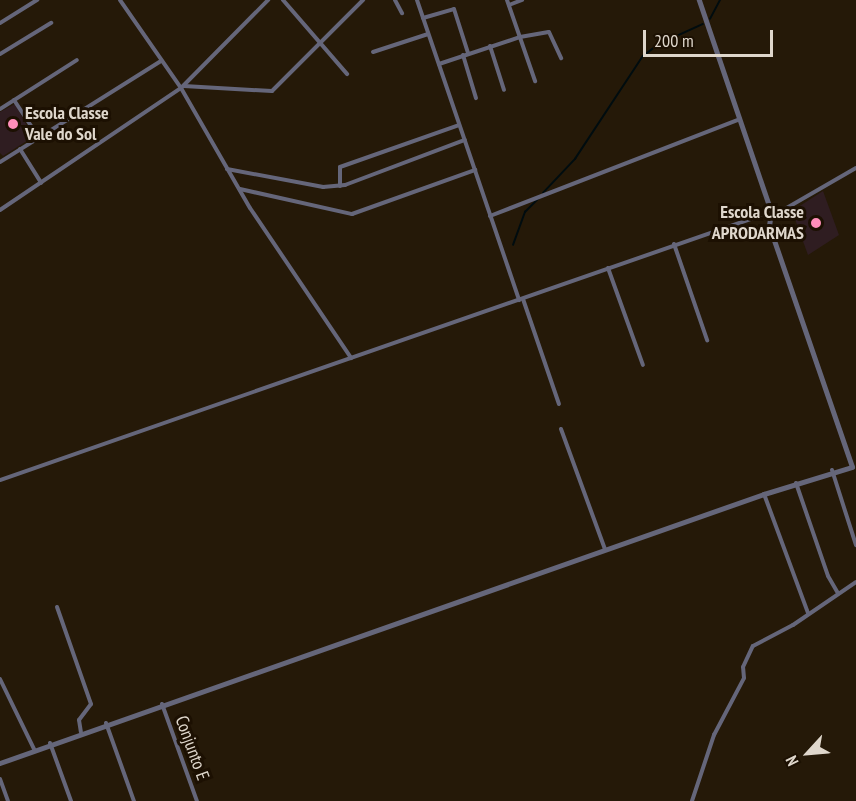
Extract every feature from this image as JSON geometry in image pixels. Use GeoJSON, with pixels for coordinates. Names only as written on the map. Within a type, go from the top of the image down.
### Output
{"type":"FeatureCollection","features":[{"type":"Feature","properties":{"kind":"street"},"geometry":{"type":"LineString","coordinates":[[0,23],[38,0]]}},
{"type":"Feature","properties":{"kind":"street"},"geometry":{"type":"LineString","coordinates":[[120,0],[161,61],[182,87],[239,189],[351,358]]}},
{"type":"Feature","properties":{"kind":"street"},"geometry":{"type":"LineString","coordinates":[[0,210],[182,87],[267,0]]}},
{"type":"Feature","properties":{"kind":"street"},"geometry":{"type":"LineString","coordinates":[[283,0],[323,42],[347,74]]}},
{"type":"Feature","properties":{"kind":"street"},"geometry":{"type":"LineString","coordinates":[[182,87],[272,91],[363,0]]}},
{"type":"Feature","properties":{"kind":"street"},"geometry":{"type":"LineString","coordinates":[[395,0],[402,13]]}},
{"type":"Feature","properties":{"kind":"street"},"geometry":{"type":"LineString","coordinates":[[417,0],[490,216],[560,404]]}},
{"type":"Feature","properties":{"kind":"street"},"geometry":{"type":"LineString","coordinates":[[522,0],[508,2],[535,81]]}},
{"type":"Feature","properties":{"kind":"street"},"geometry":{"type":"LineString","coordinates":[[0,763],[106,723],[832,470],[854,466],[770,226],[771,215],[699,0]]}},
{"type":"Feature","properties":{"kind":"street"},"geometry":{"type":"LineString","coordinates":[[423,18],[454,9],[476,98]]}},
{"type":"Feature","properties":{"kind":"street"},"geometry":{"type":"LineString","coordinates":[[0,54],[51,23]]}},
{"type":"Feature","properties":{"kind":"street"},"geometry":{"type":"LineString","coordinates":[[439,65],[520,37],[549,32],[561,58]]}},
{"type":"Feature","properties":{"kind":"street"},"geometry":{"type":"LineString","coordinates":[[373,52],[428,34]]}},
{"type":"Feature","properties":{"kind":"street"},"geometry":{"type":"LineString","coordinates":[[490,46],[504,90]]}},
{"type":"Feature","properties":{"kind":"street"},"geometry":{"type":"LineString","coordinates":[[0,109],[77,60]]}},
{"type":"Feature","properties":{"kind":"street"},"geometry":{"type":"LineString","coordinates":[[0,160],[161,61]]}},
{"type":"Feature","properties":{"kind":"street"},"geometry":{"type":"LineString","coordinates":[[14,100],[39,138]]}},
{"type":"Feature","properties":{"kind":"street"},"geometry":{"type":"LineString","coordinates":[[490,216],[740,119]]}},
{"type":"Feature","properties":{"kind":"street"},"geometry":{"type":"LineString","coordinates":[[340,186],[340,167],[459,125]]}},
{"type":"Feature","properties":{"kind":"street"},"geometry":{"type":"LineString","coordinates":[[227,169],[323,187],[340,186],[465,140]]}},
{"type":"Feature","properties":{"kind":"street"},"geometry":{"type":"LineString","coordinates":[[20,149],[41,183]]}},
{"type":"Feature","properties":{"kind":"street"},"geometry":{"type":"LineString","coordinates":[[0,480],[521,299],[674,243],[771,215],[856,168]]}},
{"type":"Feature","properties":{"kind":"street"},"geometry":{"type":"LineString","coordinates":[[239,189],[352,214],[475,170]]}},
{"type":"Feature","properties":{"kind":"street"},"geometry":{"type":"LineString","coordinates":[[674,243],[706,340]]}},
{"type":"Feature","properties":{"kind":"street"},"geometry":{"type":"LineString","coordinates":[[608,268],[643,365]]}},
{"type":"Feature","properties":{"kind":"street"},"geometry":{"type":"LineString","coordinates":[[561,429],[605,549]]}},
{"type":"Feature","properties":{"kind":"street"},"geometry":{"type":"LineString","coordinates":[[832,470],[856,546]]}},
{"type":"Feature","properties":{"kind":"street"},"geometry":{"type":"LineString","coordinates":[[796,483],[828,576],[838,593]]}},
{"type":"Feature","properties":{"kind":"street"},"geometry":{"type":"LineString","coordinates":[[764,494],[808,613]]}},
{"type":"Feature","properties":{"kind":"street"},"geometry":{"type":"LineString","coordinates":[[692,801],[714,735],[744,678],[743,667],[753,646],[856,582]]}},
{"type":"Feature","properties":{"kind":"street"},"geometry":{"type":"LineString","coordinates":[[57,606],[91,704],[79,720],[81,732]]}},
{"type":"Feature","properties":{"kind":"street"},"geometry":{"type":"LineString","coordinates":[[0,679],[34,749]]}},
{"type":"Feature","properties":{"kind":"street","name":"Conjunto E"},"geometry":{"type":"LineString","coordinates":[[162,704],[197,801]]}},
{"type":"Feature","properties":{"kind":"street"},"geometry":{"type":"LineString","coordinates":[[106,723],[134,801]]}},
{"type":"Feature","properties":{"kind":"street"},"geometry":{"type":"LineString","coordinates":[[50,743],[71,801]]}},
{"type":"Feature","properties":{"kind":"street"},"geometry":{"type":"LineString","coordinates":[[0,779],[8,801]]}},
{"type":"Feature","properties":{"kind":"shaded area","name":"Escola Classe Vale do Sol"},"geometry":{"type":"Polygon","coordinates":[[[15,104],[33,137],[3,156],[0,153],[0,112],[15,104]]]}},
{"type":"Feature","properties":{"kind":"shaded area","name":"Escola Classe APRODARMAS"},"geometry":{"type":"Polygon","coordinates":[[[823,191],[839,235],[808,255],[792,211],[823,191]]]}},
{"type":"Feature","properties":{"kind":"waterway"},"geometry":{"type":"LineString","coordinates":[[710,19],[720,0]]}},
{"type":"Feature","properties":{"kind":"waterway"},"geometry":{"type":"LineString","coordinates":[[543,193],[575,159],[643,56],[659,44],[703,24]]}},
{"type":"Feature","properties":{"kind":"waterway"},"geometry":{"type":"LineString","coordinates":[[513,245],[525,212],[538,199]]}},
{"type":"Feature","properties":{"kind":"place","name":"Escola Classe Vale do Sol"},"geometry":{"type":"Point","coordinates":[13,124]}},
{"type":"Feature","properties":{"kind":"place","name":"Escola Classe APRODARMAS"},"geometry":{"type":"Point","coordinates":[816,223]}}]}
